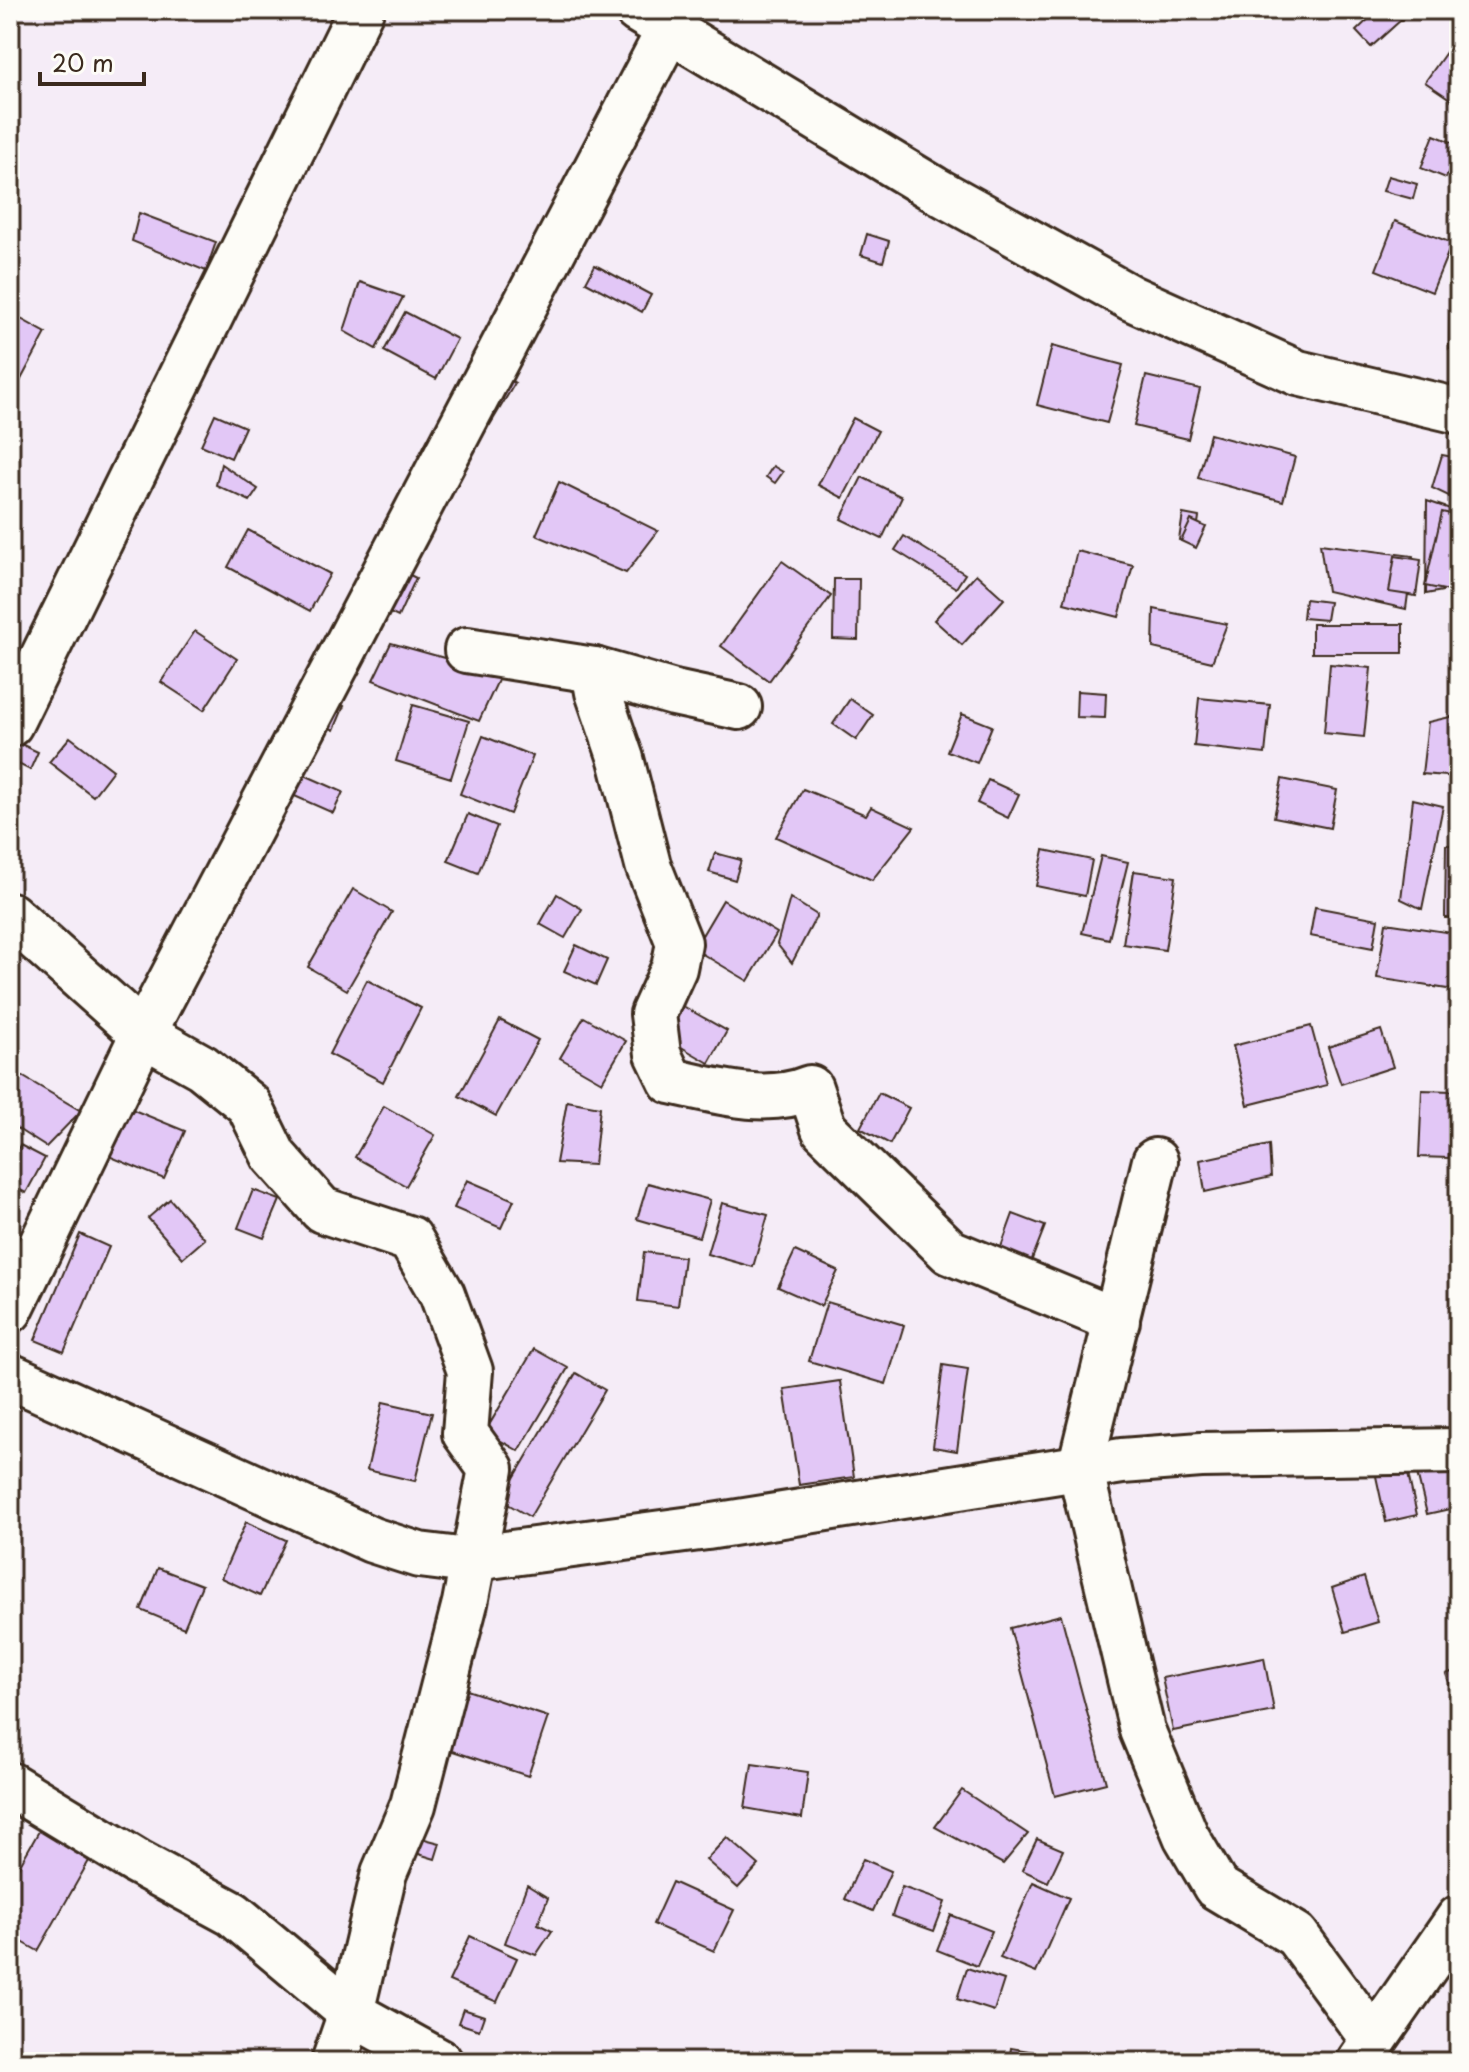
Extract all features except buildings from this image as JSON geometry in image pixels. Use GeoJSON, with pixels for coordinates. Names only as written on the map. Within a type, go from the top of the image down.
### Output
{"type":"FeatureCollection","features":[{"type":"Feature","properties":{"kind":"street"},"geometry":{"type":"LineString","coordinates":[[10,724],[361,10]]}},
{"type":"Feature","properties":{"kind":"street"},"geometry":{"type":"LineString","coordinates":[[10,1310],[143,1034],[653,20],[934,189],[1131,298],[1298,373],[1459,411]]}},
{"type":"Feature","properties":{"kind":"street"},"geometry":{"type":"LineString","coordinates":[[467,650],[594,670],[674,693],[739,707]]}},
{"type":"Feature","properties":{"kind":"street"},"geometry":{"type":"LineString","coordinates":[[594,670],[648,865],[679,943],[674,968],[653,1014],[658,1054],[671,1081],[730,1094],[789,1097],[810,1088],[824,1129],[950,1252],[1117,1321]]}},
{"type":"Feature","properties":{"kind":"street"},"geometry":{"type":"LineString","coordinates":[[10,915],[143,1034],[202,1067],[249,1105],[274,1156],[322,1210],[410,1239],[442,1294],[470,1371],[465,1433],[491,1469],[476,1559],[413,1805],[384,1873],[351,2013],[334,2062]]}},
{"type":"Feature","properties":{"kind":"street"},"geometry":{"type":"LineString","coordinates":[[1155,1161],[1080,1468],[1142,1730],[1186,1836],[1216,1887],[1296,1935],[1367,2051],[1459,1918]]}},
{"type":"Feature","properties":{"kind":"street"},"geometry":{"type":"LineString","coordinates":[[10,1376],[372,1540],[419,1555],[460,1560],[707,1527],[1163,1456],[1459,1451]]}},
{"type":"Feature","properties":{"kind":"street"},"geometry":{"type":"LineString","coordinates":[[10,1785],[137,1862],[233,1914],[351,2013],[440,2062]]}}]}
